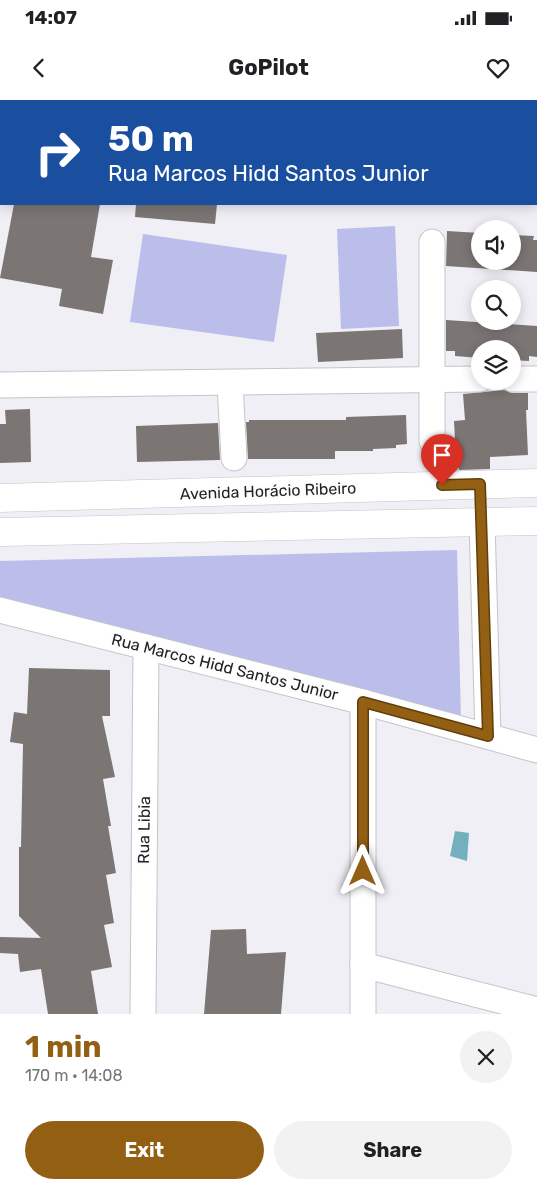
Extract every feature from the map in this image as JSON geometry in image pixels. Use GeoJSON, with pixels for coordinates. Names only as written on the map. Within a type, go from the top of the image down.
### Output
{"type":"FeatureCollection","features":[{"type":"Feature","properties":{"kind":"street"},"geometry":{"type":"LineString","coordinates":[[432,242],[432,441]]}},
{"type":"Feature","properties":{"kind":"street"},"geometry":{"type":"LineString","coordinates":[[0,385],[471,379]]}},
{"type":"Feature","properties":{"kind":"street"},"geometry":{"type":"LineString","coordinates":[[521,379],[537,379]]}},
{"type":"Feature","properties":{"kind":"street"},"geometry":{"type":"LineString","coordinates":[[230,383],[234,458]]}},
{"type":"Feature","properties":{"kind":"street","name":"Avenida Horácio Ribeiro"},"geometry":{"type":"LineString","coordinates":[[0,498],[537,483]]}},
{"type":"Feature","properties":{"kind":"street"},"geometry":{"type":"LineString","coordinates":[[480,484],[488,736]]}},
{"type":"Feature","properties":{"kind":"street"},"geometry":{"type":"LineString","coordinates":[[0,532],[537,521]]}},
{"type":"Feature","properties":{"kind":"street","name":"Rua Marcos Hidd Santos Junior"},"geometry":{"type":"LineString","coordinates":[[0,610],[363,702],[537,750]]}},
{"type":"Feature","properties":{"kind":"street","name":"Rua Libia"},"geometry":{"type":"LineString","coordinates":[[143,1014],[146,647]]}},
{"type":"Feature","properties":{"kind":"street"},"geometry":{"type":"LineString","coordinates":[[363,702],[363,1014]]}},
{"type":"Feature","properties":{"kind":"street"},"geometry":{"type":"LineString","coordinates":[[363,965],[537,1010]]}},
{"type":"Feature","properties":{"kind":"shaded area"},"geometry":{"type":"Polygon","coordinates":[[[395,226],[399,326],[341,329],[337,229],[395,226]]]}},
{"type":"Feature","properties":{"kind":"shaded area"},"geometry":{"type":"Polygon","coordinates":[[[143,234],[287,255],[274,342],[130,322],[143,234]]]}},
{"type":"Feature","properties":{"kind":"shaded area"},"geometry":{"type":"Polygon","coordinates":[[[457,550],[461,723],[0,600],[0,561],[457,550]]]}},
{"type":"Feature","properties":{"kind":"shaded area"},"geometry":{"type":"Polygon","coordinates":[[[455,831],[469,833],[467,861],[450,856],[455,831]]]}},
{"type":"Feature","properties":{"kind":"building"},"geometry":{"type":"Polygon","coordinates":[[[14,205],[100,205],[91,257],[113,260],[103,314],[59,306],[62,289],[0,278],[14,205]]]}},
{"type":"Feature","properties":{"kind":"building"},"geometry":{"type":"Polygon","coordinates":[[[136,205],[217,205],[215,224],[135,217],[136,205]]]}},
{"type":"Feature","properties":{"kind":"building"},"geometry":{"type":"Polygon","coordinates":[[[447,231],[471,232],[471,268],[446,266],[447,231]]]}},
{"type":"Feature","properties":{"kind":"building"},"geometry":{"type":"Polygon","coordinates":[[[521,235],[534,236],[533,240],[537,240],[537,272],[507,270],[521,270],[521,235]]]}},
{"type":"Feature","properties":{"kind":"building"},"geometry":{"type":"Polygon","coordinates":[[[446,320],[471,322],[471,330],[521,330],[521,325],[537,326],[537,357],[529,356],[529,361],[521,361],[521,340],[471,340],[471,357],[455,356],[455,351],[446,351],[446,320]]]}},
{"type":"Feature","properties":{"kind":"building"},"geometry":{"type":"Polygon","coordinates":[[[402,329],[403,358],[318,362],[316,333],[402,329]]]}},
{"type":"Feature","properties":{"kind":"building"},"geometry":{"type":"Polygon","coordinates":[[[504,390],[512,393],[528,393],[528,410],[526,410],[528,455],[490,457],[490,469],[459,470],[458,459],[456,459],[454,421],[465,420],[463,394],[504,390]]]}},
{"type":"Feature","properties":{"kind":"building"},"geometry":{"type":"Polygon","coordinates":[[[30,409],[31,462],[0,463],[0,424],[6,424],[5,410],[30,409]]]}},
{"type":"Feature","properties":{"kind":"building"},"geometry":{"type":"Polygon","coordinates":[[[406,415],[407,444],[396,445],[396,448],[373,449],[373,451],[335,451],[335,459],[248,459],[246,422],[249,422],[249,420],[346,420],[346,417],[406,415]]]}},
{"type":"Feature","properties":{"kind":"building"},"geometry":{"type":"Polygon","coordinates":[[[218,423],[220,460],[137,462],[136,426],[218,423]]]}},
{"type":"Feature","properties":{"kind":"building"},"geometry":{"type":"Polygon","coordinates":[[[29,668],[110,670],[110,716],[102,716],[115,777],[103,779],[116,873],[106,875],[114,923],[104,925],[112,967],[91,971],[98,1014],[48,1014],[41,969],[20,972],[18,954],[0,953],[0,937],[41,938],[19,916],[19,847],[21,847],[23,744],[10,742],[14,712],[27,714],[29,668]]]}},
{"type":"Feature","properties":{"kind":"building"},"geometry":{"type":"Polygon","coordinates":[[[246,929],[247,954],[286,952],[281,1014],[204,1014],[211,930],[246,929]]]}},
{"type":"Feature","properties":{"kind":"route"},"geometry":{"type":"LineString","coordinates":[[363,871],[363,702],[488,736],[480,484],[442,485]]}}]}
